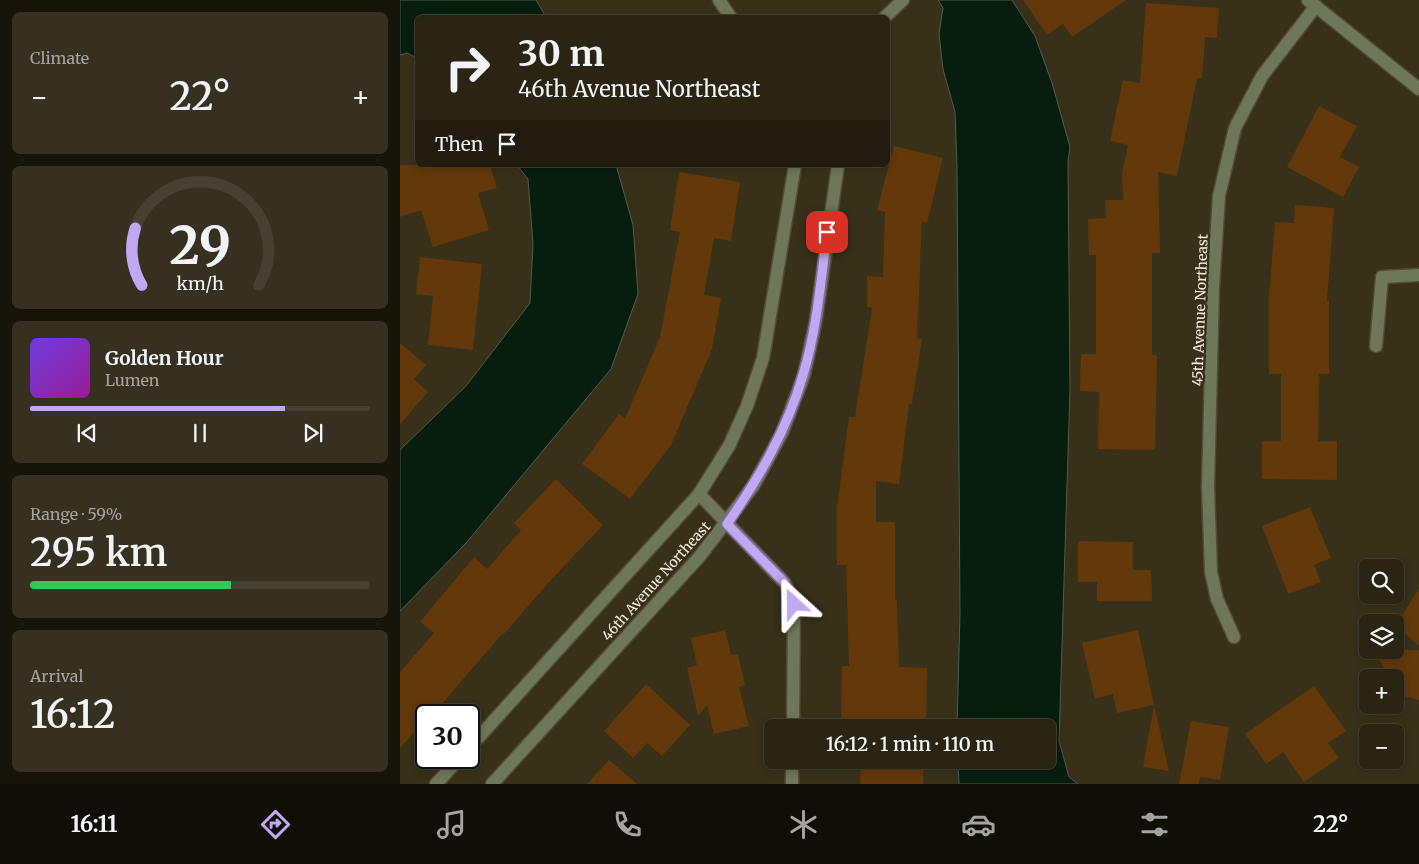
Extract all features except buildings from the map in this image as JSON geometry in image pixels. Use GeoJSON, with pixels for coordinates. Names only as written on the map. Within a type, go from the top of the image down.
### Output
{"type":"FeatureCollection","features":[{"type":"Feature","properties":{"kind":"street"},"geometry":{"type":"LineString","coordinates":[[719,0],[729,15]]}},
{"type":"Feature","properties":{"kind":"street"},"geometry":{"type":"LineString","coordinates":[[887,15],[903,0]]}},
{"type":"Feature","properties":{"kind":"street"},"geometry":{"type":"LineString","coordinates":[[1312,3],[1419,88]]}},
{"type":"Feature","properties":{"kind":"street","name":"45th Avenue Northeast"},"geometry":{"type":"LineString","coordinates":[[1234,636],[1217,599],[1212,572],[1208,487],[1213,287],[1219,196],[1235,128],[1262,76],[1312,3]]}},
{"type":"Feature","properties":{"kind":"street","name":"46th Avenue Northeast"},"geometry":{"type":"LineString","coordinates":[[480,736],[699,494],[729,446],[747,406],[763,358],[795,167]]}},
{"type":"Feature","properties":{"kind":"street","name":"46th Avenue Northeast"},"geometry":{"type":"LineString","coordinates":[[492,784],[694,563],[727,524],[754,484],[782,433],[804,375],[816,320],[838,167]]}},
{"type":"Feature","properties":{"kind":"street"},"geometry":{"type":"LineString","coordinates":[[1376,346],[1382,277],[1419,275]]}},
{"type":"Feature","properties":{"kind":"street"},"geometry":{"type":"LineString","coordinates":[[699,494],[785,583],[794,604],[793,719]]}},
{"type":"Feature","properties":{"kind":"street"},"geometry":{"type":"LineString","coordinates":[[436,784],[450,769]]}},
{"type":"Feature","properties":{"kind":"street"},"geometry":{"type":"LineString","coordinates":[[792,769],[792,784]]}},
{"type":"Feature","properties":{"kind":"shaded area"},"geometry":{"type":"Polygon","coordinates":[[[400,0],[536,0],[545,15],[415,15],[415,57],[407,53],[400,55],[400,0]]]}},
{"type":"Feature","properties":{"kind":"shaded area"},"geometry":{"type":"Polygon","coordinates":[[[938,0],[1012,0],[1035,36],[1052,83],[1070,147],[1068,161],[1070,390],[1059,741],[1069,777],[1078,784],[959,784],[958,769],[1056,769],[1056,719],[957,719],[960,613],[957,167],[955,112],[943,69],[939,34],[943,8],[938,0]]]}},
{"type":"Feature","properties":{"kind":"shaded area"},"geometry":{"type":"Polygon","coordinates":[[[519,167],[617,167],[633,225],[638,294],[611,369],[466,543],[400,611],[400,450],[466,386],[530,303],[533,244],[528,179],[519,167]]]}},
{"type":"Feature","properties":{"kind":"route"},"geometry":{"type":"LineString","coordinates":[[794,604],[785,583],[762,557],[727,524],[754,484],[782,433],[804,375],[816,320],[827,232]]}}]}
